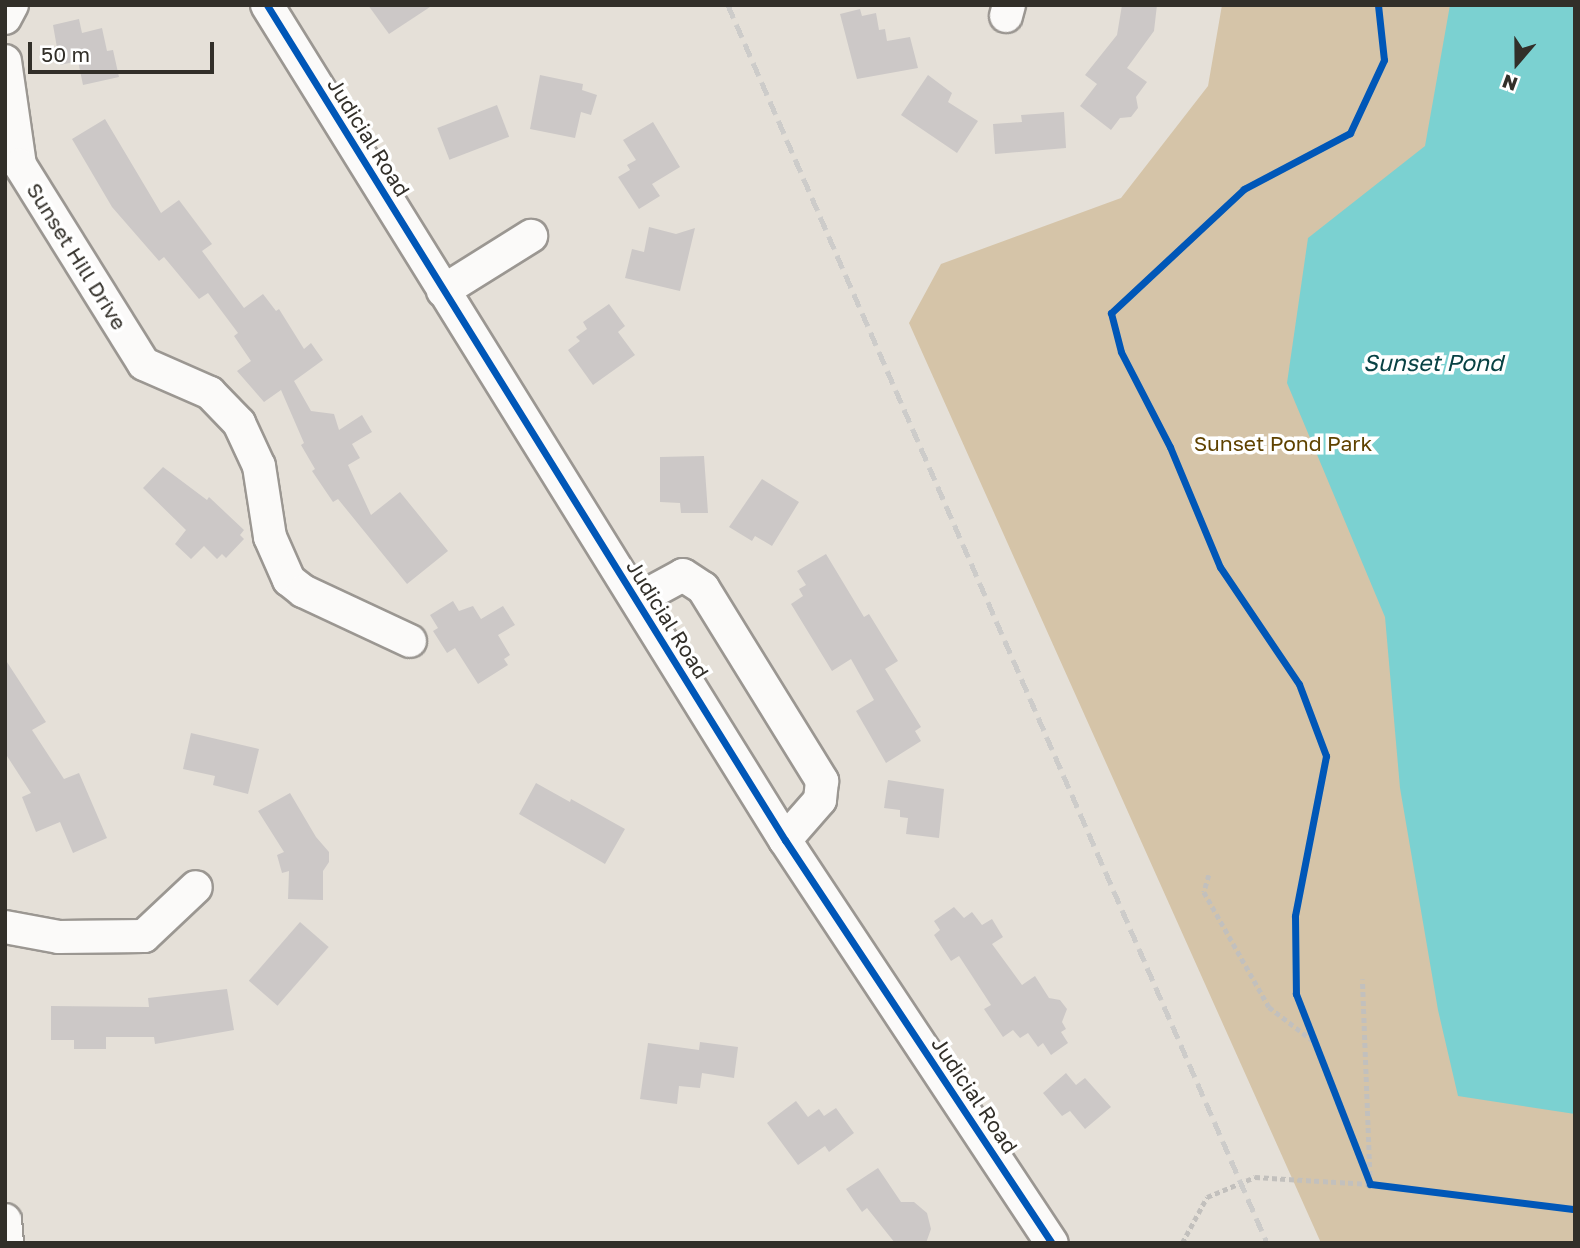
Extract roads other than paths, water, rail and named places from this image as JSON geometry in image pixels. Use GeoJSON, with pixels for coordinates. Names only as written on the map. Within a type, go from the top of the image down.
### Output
{"type":"FeatureCollection","features":[{"type":"Feature","properties":{"kind":"street"},"geometry":{"type":"LineString","coordinates":[[5,18],[12,5]]}},
{"type":"Feature","properties":{"kind":"street","name":"Judicial Road"},"geometry":{"type":"LineString","coordinates":[[267,5],[785,841],[1052,1243]]}},
{"type":"Feature","properties":{"kind":"street","name":"Sunset Hill Drive"},"geometry":{"type":"LineString","coordinates":[[5,61],[20,165],[145,364],[210,393],[239,424],[260,466],[270,537],[289,580],[303,591],[410,641]]}},
{"type":"Feature","properties":{"kind":"street"},"geometry":{"type":"LineString","coordinates":[[443,291],[531,236]]}},
{"type":"Feature","properties":{"kind":"street"},"geometry":{"type":"LineString","coordinates":[[637,600],[683,575],[703,588],[822,781],[820,800],[785,841]]}},
{"type":"Feature","properties":{"kind":"street"},"geometry":{"type":"LineString","coordinates":[[5,927],[59,936],[145,936],[196,887]]}},
{"type":"Feature","properties":{"kind":"street"},"geometry":{"type":"LineString","coordinates":[[5,1220],[7,1243]]}},
{"type":"Feature","properties":{"kind":"water","name":"Sunset Pond"},"geometry":{"type":"Polygon","coordinates":[[[1450,5],[1575,5],[1575,1114],[1458,1096],[1438,1010],[1400,788],[1385,617],[1287,383],[1308,238],[1425,146],[1450,5]]]}},
{"type":"Feature","properties":{"kind":"railway"},"geometry":{"type":"LineString","coordinates":[[728,5],[1267,1243]]}},
{"type":"Feature","properties":{"kind":"park label","name":"Sunset Pond Park"},"geometry":{"type":"Point","coordinates":[1283,443]}}]}
